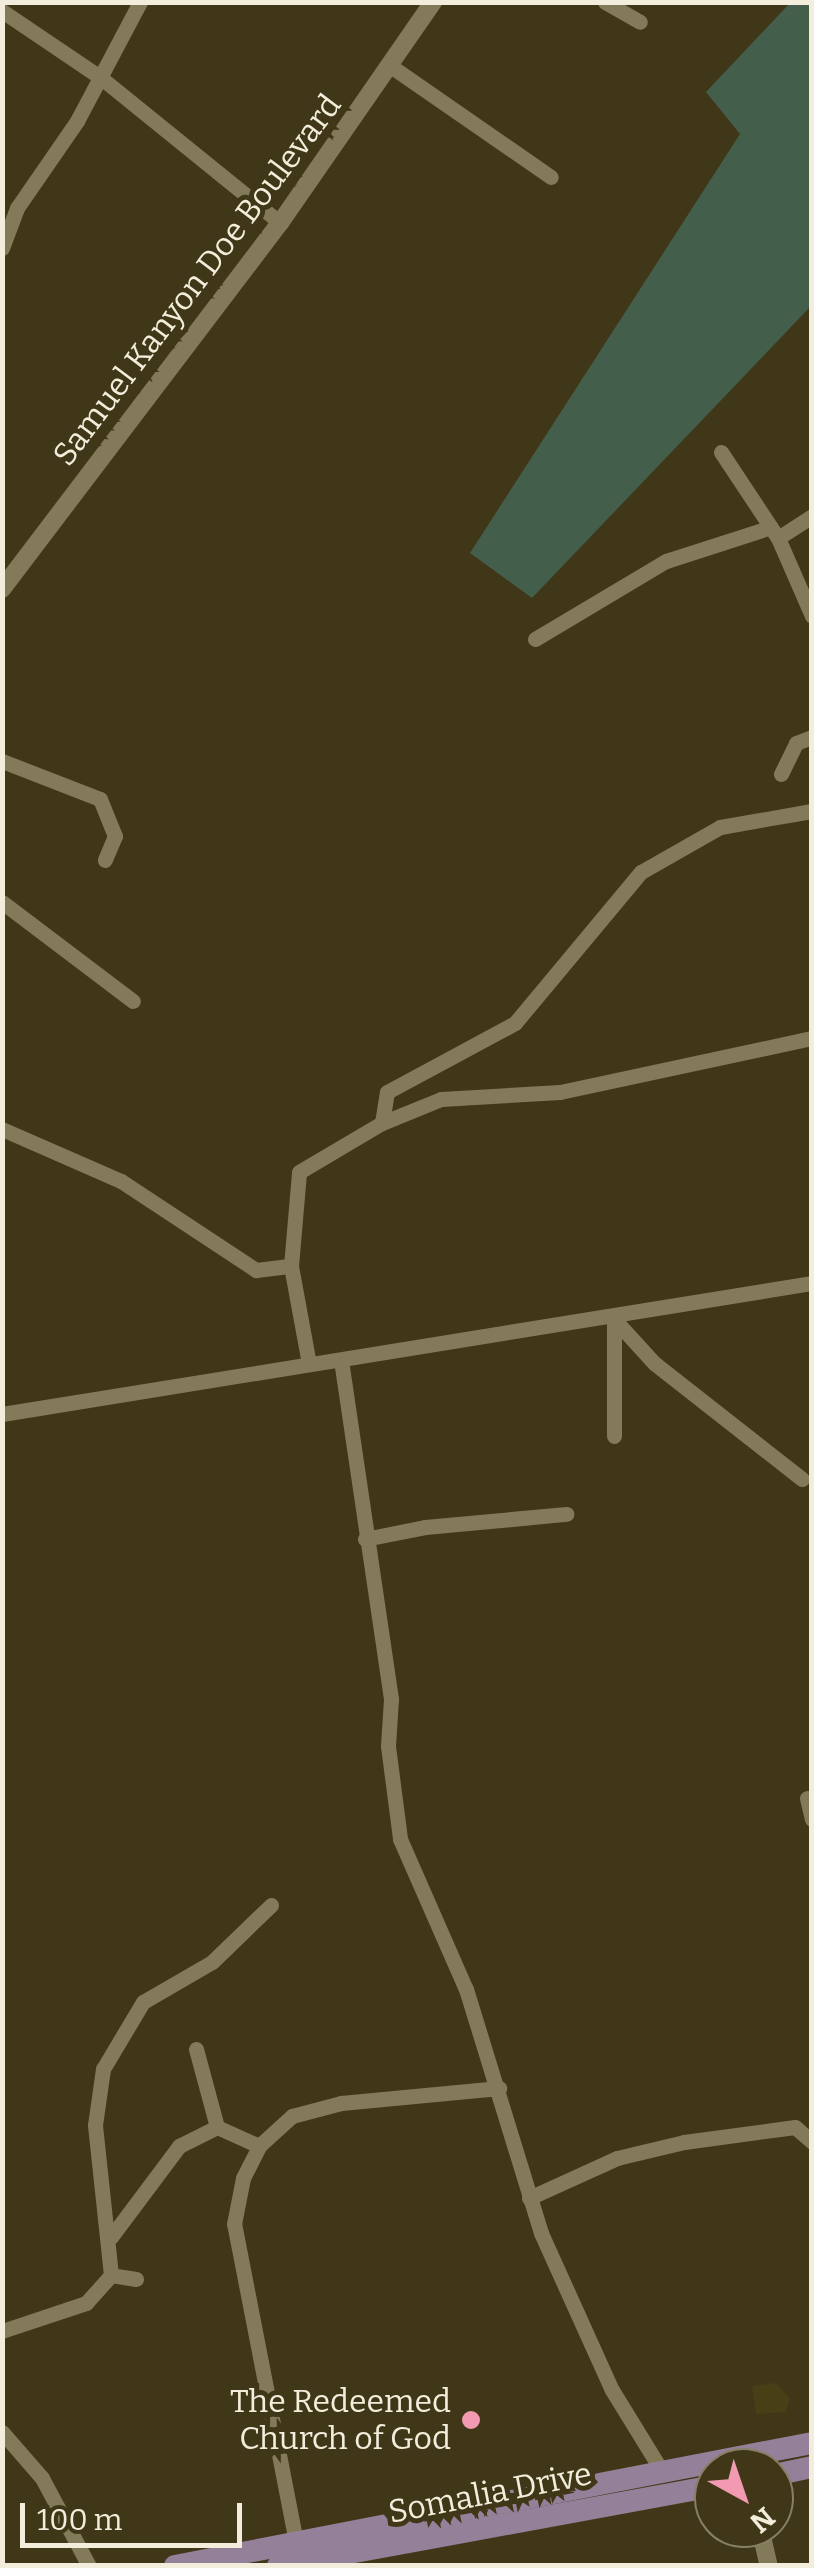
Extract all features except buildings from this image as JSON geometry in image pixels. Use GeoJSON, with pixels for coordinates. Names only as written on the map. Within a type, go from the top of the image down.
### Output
{"type":"FeatureCollection","features":[{"type":"Feature","properties":{"kind":"main road","name":"Somalia Drive"},"geometry":{"type":"LineString","coordinates":[[185,2565],[660,2468],[694,2466]]}},
{"type":"Feature","properties":{"kind":"main road","name":"Somalia Drive"},"geometry":{"type":"LineString","coordinates":[[278,2566],[694,2490]]}},
{"type":"Feature","properties":{"kind":"street"},"geometry":{"type":"LineString","coordinates":[[2,248],[38,171],[77,122],[140,2]]}},
{"type":"Feature","properties":{"kind":"street","name":"Samuel Kanyon Doe Boulevard"},"geometry":{"type":"LineString","coordinates":[[2,588],[280,223],[392,67],[433,2]]}},
{"type":"Feature","properties":{"kind":"street"},"geometry":{"type":"LineString","coordinates":[[605,2],[640,22]]}},
{"type":"Feature","properties":{"kind":"street"},"geometry":{"type":"LineString","coordinates":[[2,12],[100,76],[280,223]]}},
{"type":"Feature","properties":{"kind":"street"},"geometry":{"type":"LineString","coordinates":[[392,67],[551,178]]}},
{"type":"Feature","properties":{"kind":"street"},"geometry":{"type":"LineString","coordinates":[[721,452],[774,533],[812,616]]}},
{"type":"Feature","properties":{"kind":"street"},"geometry":{"type":"LineString","coordinates":[[536,639],[666,561],[774,533],[812,516]]}},
{"type":"Feature","properties":{"kind":"street"},"geometry":{"type":"LineString","coordinates":[[781,774],[796,743],[812,736]]}},
{"type":"Feature","properties":{"kind":"street"},"geometry":{"type":"LineString","coordinates":[[2,761],[100,799],[115,836],[106,860]]}},
{"type":"Feature","properties":{"kind":"street"},"geometry":{"type":"LineString","coordinates":[[382,1123],[387,1092],[515,1024],[641,872],[720,827],[812,811]]}},
{"type":"Feature","properties":{"kind":"street"},"geometry":{"type":"LineString","coordinates":[[2,902],[133,1001]]}},
{"type":"Feature","properties":{"kind":"street"},"geometry":{"type":"LineString","coordinates":[[308,1364],[291,1266],[298,1172],[382,1123],[440,1099],[560,1092],[812,1038]]}},
{"type":"Feature","properties":{"kind":"street"},"geometry":{"type":"LineString","coordinates":[[2,1129],[120,1182],[256,1270],[291,1266]]}},
{"type":"Feature","properties":{"kind":"street"},"geometry":{"type":"LineString","coordinates":[[2,1414],[614,1319],[812,1282]]}},
{"type":"Feature","properties":{"kind":"street"},"geometry":{"type":"LineString","coordinates":[[614,1319],[614,1436]]}},
{"type":"Feature","properties":{"kind":"street"},"geometry":{"type":"LineString","coordinates":[[614,1319],[654,1362],[802,1479]]}},
{"type":"Feature","properties":{"kind":"street"},"geometry":{"type":"LineString","coordinates":[[341,1360],[391,1699],[388,1762],[400,1839],[466,1988],[529,2198],[612,2390],[660,2468]]}},
{"type":"Feature","properties":{"kind":"street"},"geometry":{"type":"LineString","coordinates":[[365,1539],[425,1526],[566,1514]]}},
{"type":"Feature","properties":{"kind":"street"},"geometry":{"type":"LineString","coordinates":[[807,1798],[812,1819]]}},
{"type":"Feature","properties":{"kind":"street"},"geometry":{"type":"LineString","coordinates":[[2,2331],[86,2303],[111,2275],[111,2237],[95,2124],[103,2069],[143,2002],[212,1962],[271,1905]]}},
{"type":"Feature","properties":{"kind":"street"},"geometry":{"type":"LineString","coordinates":[[196,2048],[218,2127],[259,2146]]}},
{"type":"Feature","properties":{"kind":"street"},"geometry":{"type":"LineString","coordinates":[[296,2542],[234,2224],[235,2204],[259,2146],[279,2124],[312,2110],[499,2088]]}},
{"type":"Feature","properties":{"kind":"street"},"geometry":{"type":"LineString","coordinates":[[111,2237],[160,2165],[179,2146],[218,2127]]}},
{"type":"Feature","properties":{"kind":"street"},"geometry":{"type":"LineString","coordinates":[[529,2198],[617,2158],[684,2142],[795,2127],[812,2142]]}},
{"type":"Feature","properties":{"kind":"street"},"geometry":{"type":"LineString","coordinates":[[111,2275],[136,2279]]}},
{"type":"Feature","properties":{"kind":"street"},"geometry":{"type":"LineString","coordinates":[[2,2432],[42,2478],[89,2566]]}},
{"type":"Feature","properties":{"kind":"shaded area"},"geometry":{"type":"Polygon","coordinates":[[[776,2383],[790,2399],[786,2412],[756,2414],[752,2386],[776,2383]]]}},
{"type":"Feature","properties":{"kind":"green space"},"geometry":{"type":"Polygon","coordinates":[[[790,3],[811,3],[811,306],[532,598],[470,553],[740,134],[706,92],[790,3]]]}},
{"type":"Feature","properties":{"kind":"place","name":"The Redeemed Church of God"},"geometry":{"type":"Point","coordinates":[471,2420]}}]}
